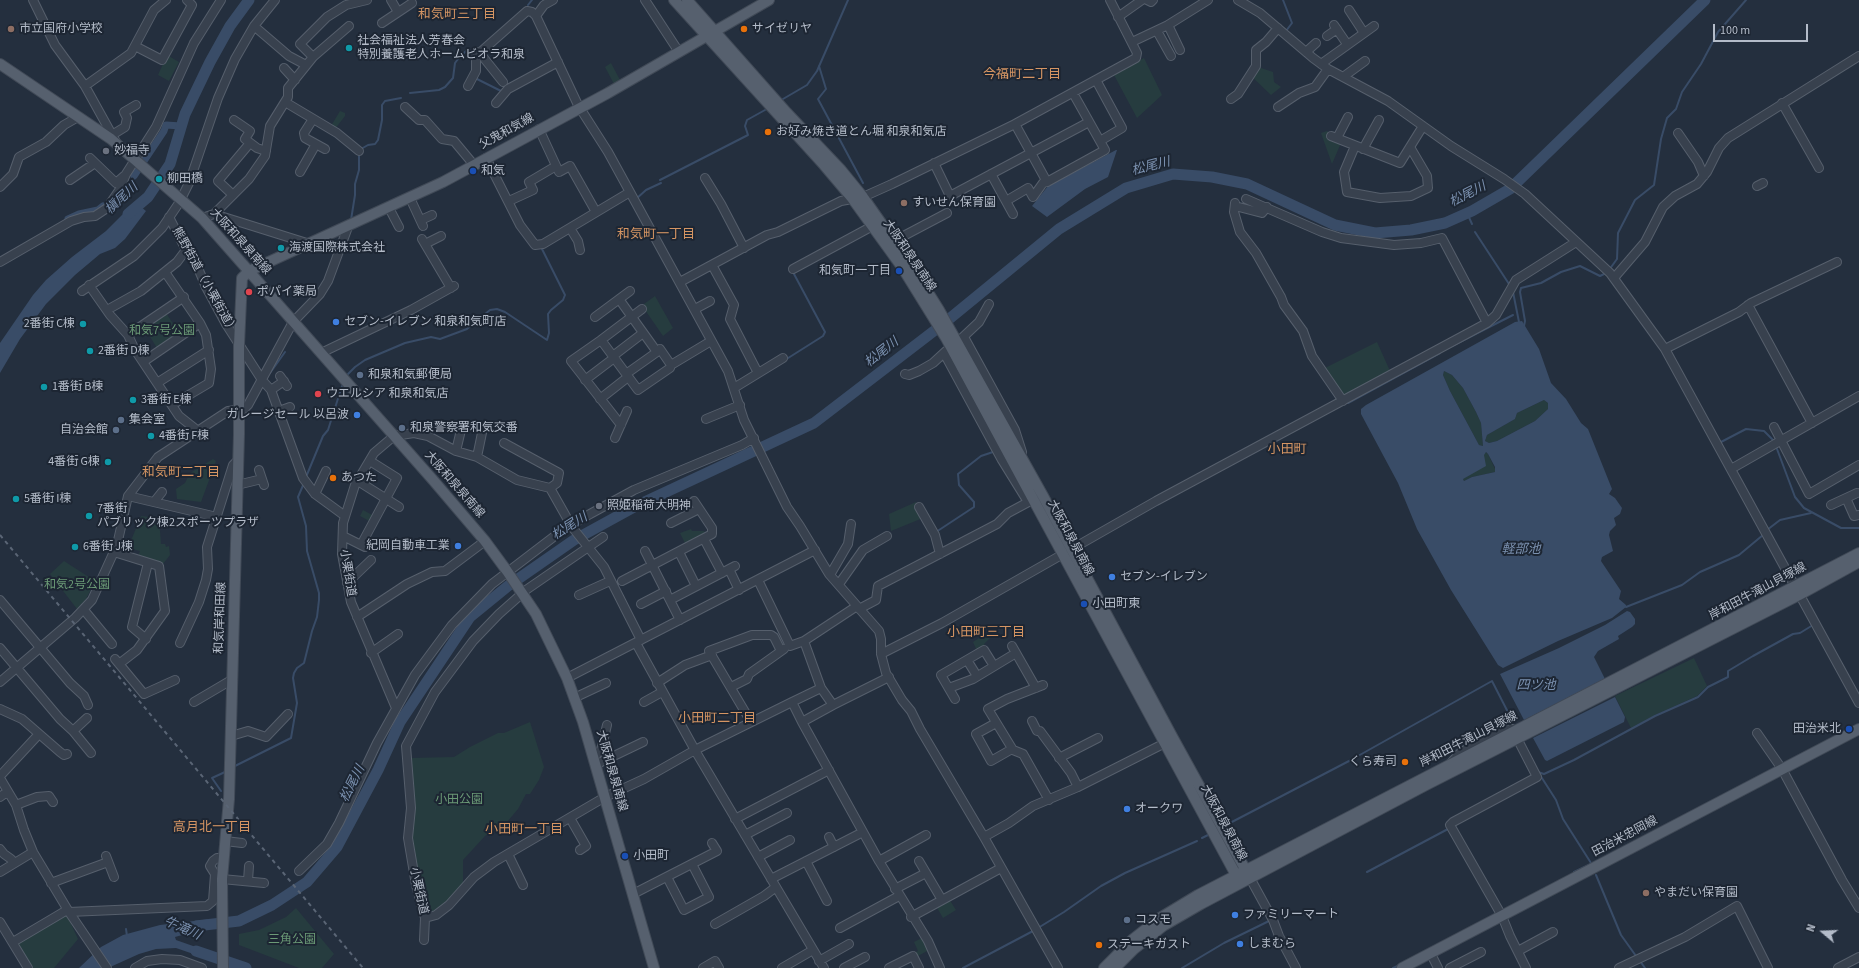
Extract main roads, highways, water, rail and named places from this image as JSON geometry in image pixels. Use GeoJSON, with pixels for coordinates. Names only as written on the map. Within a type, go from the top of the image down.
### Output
{"type":"FeatureCollection","features":[{"type":"Feature","properties":{"kind":"main road","name":"大阪和泉泉南線"},"geometry":{"type":"LineString","coordinates":[[674,0],[710,33],[863,196],[894,241],[1025,464],[1066,552],[1169,740],[1248,874],[1236,875],[1169,740]]}},
{"type":"Feature","properties":{"kind":"main road","name":"大阪和泉泉南線"},"geometry":{"type":"LineString","coordinates":[[687,0],[710,33],[852,198],[936,313]]}},
{"type":"Feature","properties":{"kind":"main road","name":"父鬼和気線"},"geometry":{"type":"LineString","coordinates":[[249,271],[348,227],[474,166],[769,0]]}},
{"type":"Feature","properties":{"kind":"main road","name":"大阪和泉泉南線"},"geometry":{"type":"LineString","coordinates":[[0,64],[114,139],[202,218],[485,541],[508,572],[536,614],[574,698],[605,798],[654,968]]}},
{"type":"Feature","properties":{"kind":"main road","name":"和気岸和田線"},"geometry":{"type":"LineString","coordinates":[[224,968],[222,879],[228,812],[233,679],[241,289],[242,278],[249,271]]}},
{"type":"Feature","properties":{"kind":"main road","name":"大阪和泉泉南線"},"geometry":{"type":"LineString","coordinates":[[949,335],[1031,501],[1066,552]]}},
{"type":"Feature","properties":{"kind":"main road","name":"岸和田牛滝山貝塚線"},"geometry":{"type":"LineString","coordinates":[[1248,874],[1433,782],[1797,591],[1859,553]]}},
{"type":"Feature","properties":{"kind":"main road","name":"岸和田牛滝山貝塚線"},"geometry":{"type":"LineString","coordinates":[[1115,968],[1134,949],[1163,926],[1248,874],[1448,765],[1797,591],[1859,562]]}},
{"type":"Feature","properties":{"kind":"main road","name":"田治米忠岡線"},"geometry":{"type":"LineString","coordinates":[[1408,967],[1502,916],[1859,729]]}},
{"type":"Feature","properties":{"kind":"main road"},"geometry":{"type":"LineString","coordinates":[[1104,968],[1132,940],[1160,918],[1236,875]]}},
{"type":"Feature","properties":{"kind":"water"},"geometry":{"type":"Polygon","coordinates":[[[1116,150],[1108,177],[1085,189],[1047,217],[1032,206],[1048,186],[1116,150]]]}},
{"type":"Feature","properties":{"kind":"water"},"geometry":{"type":"Polygon","coordinates":[[[135,202],[146,211],[125,239],[115,248],[100,254],[75,275],[46,304],[20,339],[0,373],[0,343],[33,295],[46,280],[72,257],[106,231],[135,202]]]}},
{"type":"Feature","properties":{"kind":"water","name":"軽部池"},"geometry":{"type":"Polygon","coordinates":[[[1522,321],[1539,349],[1551,383],[1566,399],[1581,423],[1588,429],[1612,489],[1609,494],[1615,498],[1622,508],[1620,514],[1614,518],[1616,525],[1610,531],[1609,535],[1613,551],[1602,557],[1601,561],[1621,591],[1619,599],[1626,605],[1626,607],[1612,618],[1558,641],[1503,668],[1498,665],[1451,590],[1417,529],[1398,483],[1361,414],[1361,409],[1515,322],[1522,321]],[[1444,371],[1443,375],[1450,391],[1479,445],[1483,446],[1481,423],[1476,412],[1463,388],[1452,375],[1444,371]],[[1544,400],[1517,413],[1515,419],[1487,435],[1485,441],[1489,443],[1497,441],[1535,421],[1548,409],[1548,403],[1544,400]],[[1486,452],[1484,455],[1486,466],[1463,479],[1464,481],[1472,477],[1495,472],[1495,467],[1488,454],[1486,452]]]}},
{"type":"Feature","properties":{"kind":"water","name":"四ツ池"},"geometry":{"type":"Polygon","coordinates":[[[1627,611],[1630,612],[1635,619],[1635,624],[1618,636],[1619,639],[1598,651],[1594,657],[1605,679],[1524,720],[1500,674],[1559,648],[1605,625],[1627,611]]]}},
{"type":"Feature","properties":{"kind":"water","name":"四ツ池"},"geometry":{"type":"Polygon","coordinates":[[[1615,697],[1625,717],[1624,722],[1547,761],[1545,760],[1533,738],[1615,697]]]}},
{"type":"Feature","properties":{"kind":"water"},"geometry":{"type":"Polygon","coordinates":[[[211,919],[211,927],[175,937],[176,940],[210,952],[208,959],[176,948],[156,949],[139,954],[108,968],[79,968],[101,947],[123,935],[160,925],[211,919]]]}},
{"type":"Feature","properties":{"kind":"waterway","name":"槇尾川"},"geometry":{"type":"LineString","coordinates":[[128,214],[148,197],[170,164],[185,114],[210,62],[230,26],[249,0]]}},
{"type":"Feature","properties":{"kind":"waterway"},"geometry":{"type":"LineString","coordinates":[[528,5],[532,0]]}},
{"type":"Feature","properties":{"kind":"waterway"},"geometry":{"type":"LineString","coordinates":[[783,99],[807,85],[817,71],[848,0]]}},
{"type":"Feature","properties":{"kind":"waterway"},"geometry":{"type":"LineString","coordinates":[[1283,0],[1292,23],[1286,31]]}},
{"type":"Feature","properties":{"kind":"waterway","name":"松尾川"},"geometry":{"type":"LineString","coordinates":[[196,926],[239,921],[272,905],[307,882],[337,847],[378,770],[400,722],[470,617],[508,586],[574,540],[636,506],[814,423],[943,324],[1059,229],[1126,188],[1173,174],[1212,177],[1247,184],[1335,225],[1375,233],[1411,230],[1445,223],[1472,211],[1510,189],[1705,0]]}},
{"type":"Feature","properties":{"kind":"waterway"},"geometry":{"type":"LineString","coordinates":[[1609,270],[1617,259],[1618,233],[1635,200],[1654,185],[1661,139],[1667,118],[1676,109],[1682,92],[1701,64],[1718,32],[1746,0]]}},
{"type":"Feature","properties":{"kind":"waterway"},"geometry":{"type":"LineString","coordinates":[[410,93],[439,90],[445,87],[453,78],[455,63],[458,59],[468,49],[475,54]]}},
{"type":"Feature","properties":{"kind":"waterway"},"geometry":{"type":"LineString","coordinates":[[819,66],[826,89],[818,99],[863,183]]}},
{"type":"Feature","properties":{"kind":"waterway"},"geometry":{"type":"LineString","coordinates":[[475,78],[503,92]]}},
{"type":"Feature","properties":{"kind":"waterway"},"geometry":{"type":"LineString","coordinates":[[361,149],[368,145],[375,144],[378,140],[382,120],[382,105],[385,101],[401,98]]}},
{"type":"Feature","properties":{"kind":"waterway"},"geometry":{"type":"LineString","coordinates":[[660,180],[748,135],[745,126],[747,120],[765,110]]}},
{"type":"Feature","properties":{"kind":"waterway"},"geometry":{"type":"LineString","coordinates":[[134,176],[164,131],[166,125],[181,126]]}},
{"type":"Feature","properties":{"kind":"waterway"},"geometry":{"type":"LineString","coordinates":[[351,220],[355,195],[355,184],[359,170],[359,153]]}},
{"type":"Feature","properties":{"kind":"waterway"},"geometry":{"type":"LineString","coordinates":[[636,199],[646,190],[661,183]]}},
{"type":"Feature","properties":{"kind":"waterway"},"geometry":{"type":"LineString","coordinates":[[68,219],[79,214],[98,210],[103,206]]}},
{"type":"Feature","properties":{"kind":"waterway"},"geometry":{"type":"LineString","coordinates":[[1467,213],[1472,224]]}},
{"type":"Feature","properties":{"kind":"waterway"},"geometry":{"type":"LineString","coordinates":[[1475,232],[1509,284]]}},
{"type":"Feature","properties":{"kind":"waterway"},"geometry":{"type":"LineString","coordinates":[[347,375],[365,360],[405,343],[431,337],[440,339],[467,329],[490,310],[497,309],[505,312],[547,340],[549,333],[548,314],[563,300],[565,295],[542,249]]}},
{"type":"Feature","properties":{"kind":"waterway"},"geometry":{"type":"LineString","coordinates":[[1524,326],[1525,321],[1520,292],[1521,288],[1541,283],[1561,272],[1580,266],[1600,276],[1606,273]]}},
{"type":"Feature","properties":{"kind":"waterway"},"geometry":{"type":"LineString","coordinates":[[785,360],[823,336],[825,332],[794,274]]}},
{"type":"Feature","properties":{"kind":"waterway"},"geometry":{"type":"LineString","coordinates":[[1513,292],[1519,322]]}},
{"type":"Feature","properties":{"kind":"waterway"},"geometry":{"type":"LineString","coordinates":[[1444,350],[1513,315]]}},
{"type":"Feature","properties":{"kind":"waterway"},"geometry":{"type":"LineString","coordinates":[[270,373],[285,352]]}},
{"type":"Feature","properties":{"kind":"waterway"},"geometry":{"type":"LineString","coordinates":[[1348,403],[1440,353]]}},
{"type":"Feature","properties":{"kind":"waterway"},"geometry":{"type":"LineString","coordinates":[[306,477],[323,436],[328,430],[342,386]]}},
{"type":"Feature","properties":{"kind":"waterway"},"geometry":{"type":"LineString","coordinates":[[1721,442],[1746,429],[1764,431],[1774,441]]}},
{"type":"Feature","properties":{"kind":"waterway"},"geometry":{"type":"LineString","coordinates":[[1777,449],[1795,497],[1804,508],[1841,528],[1859,528]]}},
{"type":"Feature","properties":{"kind":"waterway"},"geometry":{"type":"LineString","coordinates":[[936,532],[974,507],[974,502],[959,485],[958,474],[981,456],[993,452]]}},
{"type":"Feature","properties":{"kind":"waterway"},"geometry":{"type":"LineString","coordinates":[[235,766],[291,738],[297,703],[293,678],[294,673],[297,668],[304,663],[317,617],[319,600],[319,593],[307,551],[306,526],[298,497],[304,483]]}},
{"type":"Feature","properties":{"kind":"waterway"},"geometry":{"type":"LineString","coordinates":[[1767,530],[1780,520],[1811,513]]}},
{"type":"Feature","properties":{"kind":"waterway"},"geometry":{"type":"LineString","coordinates":[[1626,607],[1682,585],[1700,572],[1739,555],[1763,535]]}},
{"type":"Feature","properties":{"kind":"waterway"},"geometry":{"type":"LineString","coordinates":[[1538,772],[1544,774],[1574,760],[1655,716],[1698,697],[1708,687],[1728,677],[1728,671],[1793,634],[1800,633],[1813,625]]}},
{"type":"Feature","properties":{"kind":"waterway"},"geometry":{"type":"LineString","coordinates":[[1228,824],[1349,761],[1492,681],[1513,722]]}},
{"type":"Feature","properties":{"kind":"waterway"},"geometry":{"type":"LineString","coordinates":[[221,791],[212,778],[225,772]]}},
{"type":"Feature","properties":{"kind":"waterway"},"geometry":{"type":"LineString","coordinates":[[1540,775],[1556,800],[1563,819],[1591,863]]}},
{"type":"Feature","properties":{"kind":"waterway"},"geometry":{"type":"LineString","coordinates":[[1367,872],[1448,829]]}},
{"type":"Feature","properties":{"kind":"waterway"},"geometry":{"type":"LineString","coordinates":[[1202,838],[1208,835]]}},
{"type":"Feature","properties":{"kind":"waterway"},"geometry":{"type":"LineString","coordinates":[[1038,928],[1101,886],[1125,873],[1197,841]]}},
{"type":"Feature","properties":{"kind":"waterway"},"geometry":{"type":"LineString","coordinates":[[1574,872],[1597,861]]}},
{"type":"Feature","properties":{"kind":"waterway"},"geometry":{"type":"LineString","coordinates":[[1596,875],[1621,935],[1636,956]]}},
{"type":"Feature","properties":{"kind":"waterway"},"geometry":{"type":"LineString","coordinates":[[1182,968],[1224,943],[1269,921]]}},
{"type":"Feature","properties":{"kind":"waterway"},"geometry":{"type":"LineString","coordinates":[[126,929],[127,936]]}},
{"type":"Feature","properties":{"kind":"waterway"},"geometry":{"type":"LineString","coordinates":[[963,968],[1033,931]]}},
{"type":"Feature","properties":{"kind":"waterway","name":"牛滝川"},"geometry":{"type":"LineString","coordinates":[[196,951],[246,968]]}},
{"type":"Feature","properties":{"kind":"waterway"},"geometry":{"type":"LineString","coordinates":[[1640,961],[1645,968]]}},
{"type":"Feature","properties":{"kind":"waterway"},"geometry":{"type":"LineString","coordinates":[[1393,968],[1400,965]]}},
{"type":"Feature","properties":{"kind":"railway"},"geometry":{"type":"LineString","coordinates":[[0,535],[363,968]]}},
{"type":"Feature","properties":{"kind":"place","name":"市立国府小学校"},"geometry":{"type":"Point","coordinates":[11,29]}},
{"type":"Feature","properties":{"kind":"place","name":"サイゼリヤ"},"geometry":{"type":"Point","coordinates":[744,29]}},
{"type":"Feature","properties":{"kind":"place","name":"社会福祉法人芳春会 特別養護老人ホームビオラ和泉"},"geometry":{"type":"Point","coordinates":[349,48]}},
{"type":"Feature","properties":{"kind":"place","name":"お好み焼き道とん堀 和泉和気店"},"geometry":{"type":"Point","coordinates":[768,132]}},
{"type":"Feature","properties":{"kind":"place","name":"妙福寺"},"geometry":{"type":"Point","coordinates":[106,151]}},
{"type":"Feature","properties":{"kind":"place","name":"和気"},"geometry":{"type":"Point","coordinates":[473,171]}},
{"type":"Feature","properties":{"kind":"place","name":"柳田橋"},"geometry":{"type":"Point","coordinates":[159,179]}},
{"type":"Feature","properties":{"kind":"place","name":"すいせん保育園"},"geometry":{"type":"Point","coordinates":[904,203]}},
{"type":"Feature","properties":{"kind":"place","name":"海渡国際株式会社"},"geometry":{"type":"Point","coordinates":[281,248]}},
{"type":"Feature","properties":{"kind":"place","name":"和気町一丁目"},"geometry":{"type":"Point","coordinates":[899,271]}},
{"type":"Feature","properties":{"kind":"place","name":"ポパイ薬局"},"geometry":{"type":"Point","coordinates":[249,292]}},
{"type":"Feature","properties":{"kind":"place","name":"セブン-イレブン 和泉和気町店"},"geometry":{"type":"Point","coordinates":[336,322]}},
{"type":"Feature","properties":{"kind":"place","name":"2番街 C棟"},"geometry":{"type":"Point","coordinates":[83,324]}},
{"type":"Feature","properties":{"kind":"place","name":"2番街 D棟"},"geometry":{"type":"Point","coordinates":[90,351]}},
{"type":"Feature","properties":{"kind":"place","name":"和泉和気郵便局"},"geometry":{"type":"Point","coordinates":[360,375]}},
{"type":"Feature","properties":{"kind":"place","name":"1番街 B棟"},"geometry":{"type":"Point","coordinates":[44,387]}},
{"type":"Feature","properties":{"kind":"place","name":"ウエルシア 和泉和気店"},"geometry":{"type":"Point","coordinates":[318,394]}},
{"type":"Feature","properties":{"kind":"place","name":"3番街 E棟"},"geometry":{"type":"Point","coordinates":[133,400]}},
{"type":"Feature","properties":{"kind":"place","name":"ガレージセール 以呂波"},"geometry":{"type":"Point","coordinates":[357,415]}},
{"type":"Feature","properties":{"kind":"place","name":"集会室"},"geometry":{"type":"Point","coordinates":[121,420]}},
{"type":"Feature","properties":{"kind":"place","name":"和泉警察署和気交番"},"geometry":{"type":"Point","coordinates":[402,428]}},
{"type":"Feature","properties":{"kind":"place","name":"自治会館"},"geometry":{"type":"Point","coordinates":[116,430]}},
{"type":"Feature","properties":{"kind":"place","name":"4番街 F棟"},"geometry":{"type":"Point","coordinates":[151,436]}},
{"type":"Feature","properties":{"kind":"place","name":"4番街 G棟"},"geometry":{"type":"Point","coordinates":[108,462]}},
{"type":"Feature","properties":{"kind":"place","name":"あつた"},"geometry":{"type":"Point","coordinates":[333,478]}},
{"type":"Feature","properties":{"kind":"place","name":"5番街 I棟"},"geometry":{"type":"Point","coordinates":[16,499]}},
{"type":"Feature","properties":{"kind":"place","name":"照姫稲荷大明神"},"geometry":{"type":"Point","coordinates":[599,506]}},
{"type":"Feature","properties":{"kind":"place","name":"7番街 パブリック棟2スポーツプラザ"},"geometry":{"type":"Point","coordinates":[89,516]}},
{"type":"Feature","properties":{"kind":"place","name":"紀岡自動車工業"},"geometry":{"type":"Point","coordinates":[458,546]}},
{"type":"Feature","properties":{"kind":"place","name":"6番街 J棟"},"geometry":{"type":"Point","coordinates":[75,547]}},
{"type":"Feature","properties":{"kind":"place","name":"セブン-イレブン"},"geometry":{"type":"Point","coordinates":[1112,577]}},
{"type":"Feature","properties":{"kind":"place","name":"小田町東"},"geometry":{"type":"Point","coordinates":[1084,604]}},
{"type":"Feature","properties":{"kind":"place","name":"田治米北"},"geometry":{"type":"Point","coordinates":[1849,729]}},
{"type":"Feature","properties":{"kind":"place","name":"くら寿司"},"geometry":{"type":"Point","coordinates":[1405,762]}},
{"type":"Feature","properties":{"kind":"place","name":"オークワ"},"geometry":{"type":"Point","coordinates":[1127,809]}},
{"type":"Feature","properties":{"kind":"place","name":"小田町"},"geometry":{"type":"Point","coordinates":[625,856]}},
{"type":"Feature","properties":{"kind":"place","name":"やまだい保育園"},"geometry":{"type":"Point","coordinates":[1646,893]}},
{"type":"Feature","properties":{"kind":"place","name":"ファミリーマート"},"geometry":{"type":"Point","coordinates":[1235,915]}},
{"type":"Feature","properties":{"kind":"place","name":"コスモ"},"geometry":{"type":"Point","coordinates":[1127,920]}},
{"type":"Feature","properties":{"kind":"place","name":"しまむら"},"geometry":{"type":"Point","coordinates":[1240,944]}},
{"type":"Feature","properties":{"kind":"place","name":"ステーキガスト"},"geometry":{"type":"Point","coordinates":[1099,945]}},
{"type":"Feature","properties":{"kind":"district","name":"和気町三丁目"},"geometry":{"type":"Point","coordinates":[457,15]}},
{"type":"Feature","properties":{"kind":"district","name":"今福町二丁目"},"geometry":{"type":"Point","coordinates":[1022,75]}},
{"type":"Feature","properties":{"kind":"district","name":"和気町一丁目"},"geometry":{"type":"Point","coordinates":[656,235]}},
{"type":"Feature","properties":{"kind":"district","name":"小田町"},"geometry":{"type":"Point","coordinates":[1287,450]}},
{"type":"Feature","properties":{"kind":"district","name":"和気町二丁目"},"geometry":{"type":"Point","coordinates":[181,473]}},
{"type":"Feature","properties":{"kind":"district","name":"小田町三丁目"},"geometry":{"type":"Point","coordinates":[986,633]}},
{"type":"Feature","properties":{"kind":"district","name":"小田町二丁目"},"geometry":{"type":"Point","coordinates":[717,719]}},
{"type":"Feature","properties":{"kind":"district","name":"高月北一丁目"},"geometry":{"type":"Point","coordinates":[212,828]}},
{"type":"Feature","properties":{"kind":"district","name":"小田町一丁目"},"geometry":{"type":"Point","coordinates":[524,830]}},
{"type":"Feature","properties":{"kind":"park label","name":"和気7号公園"},"geometry":{"type":"Point","coordinates":[162,331]}},
{"type":"Feature","properties":{"kind":"park label","name":"和気2号公園"},"geometry":{"type":"Point","coordinates":[77,585]}},
{"type":"Feature","properties":{"kind":"park label","name":"小田公園"},"geometry":{"type":"Point","coordinates":[459,800]}},
{"type":"Feature","properties":{"kind":"park label","name":"三角公園"},"geometry":{"type":"Point","coordinates":[292,940]}}]}
